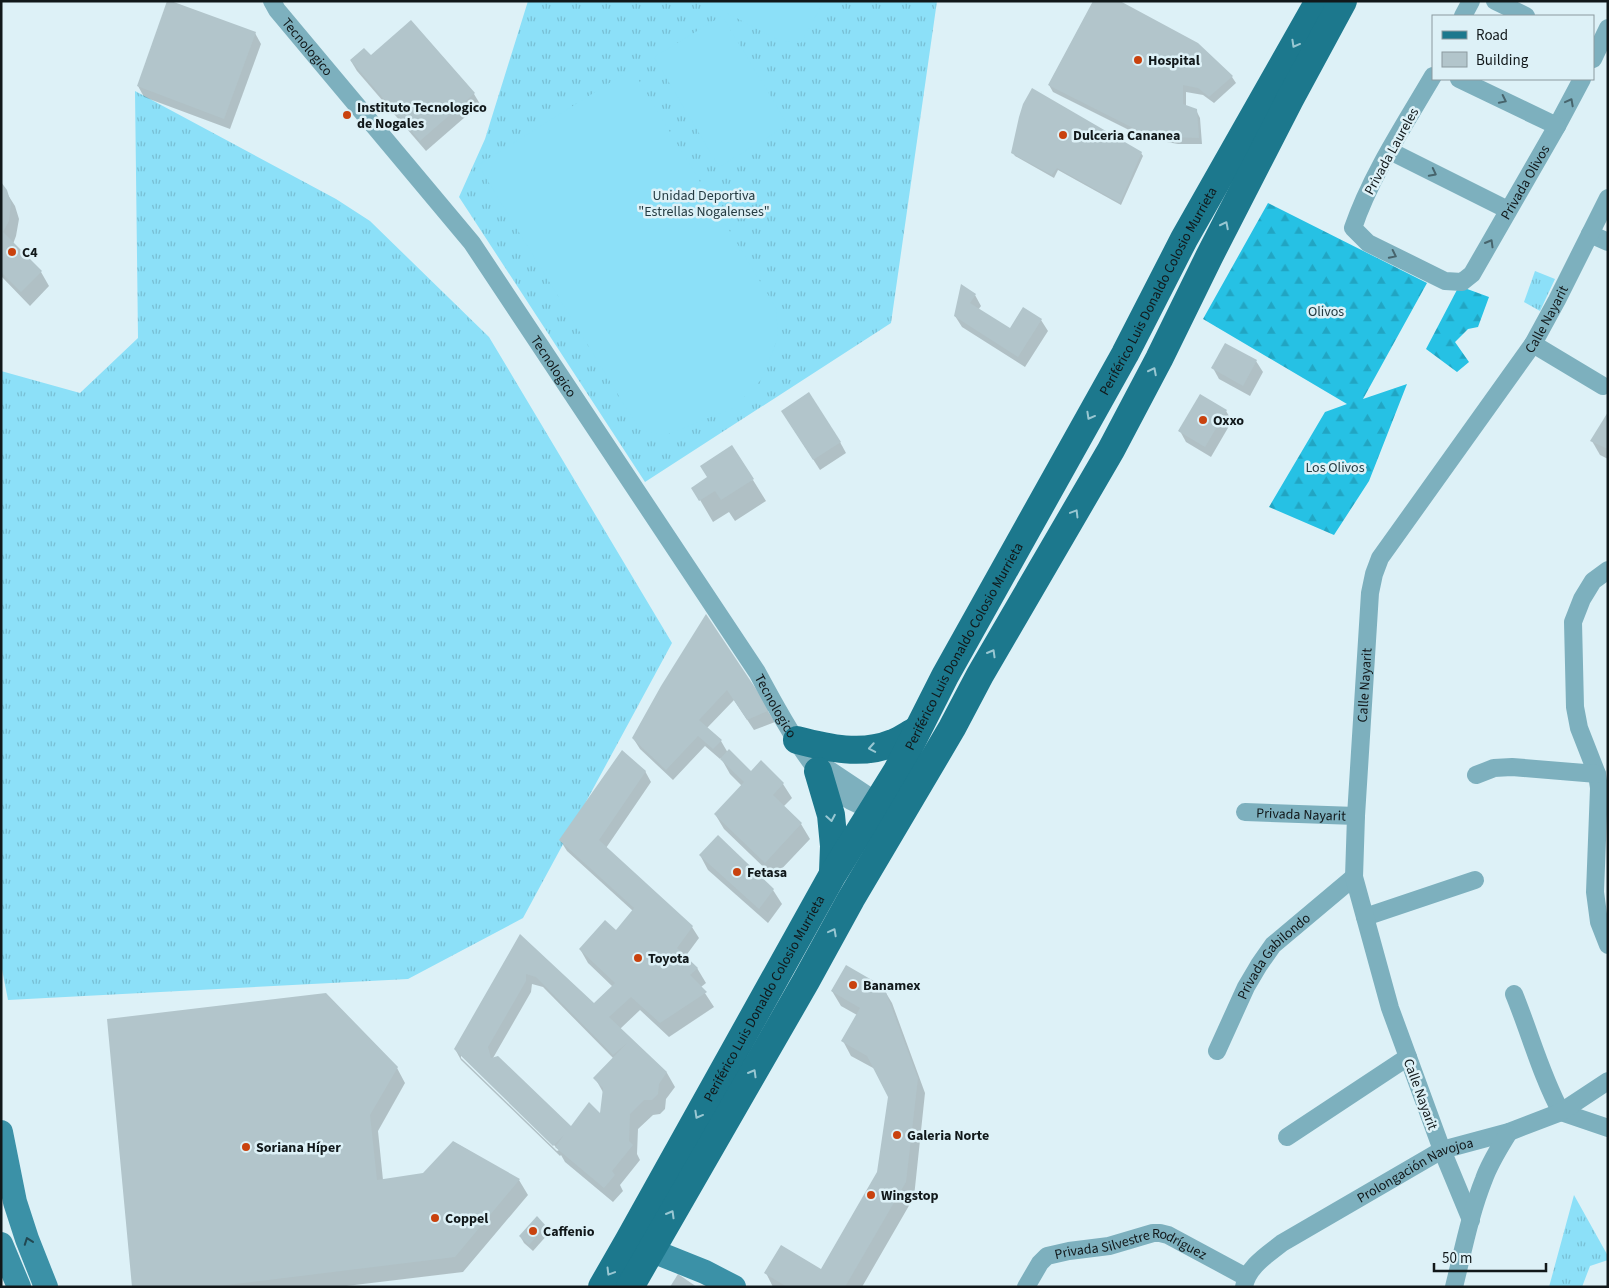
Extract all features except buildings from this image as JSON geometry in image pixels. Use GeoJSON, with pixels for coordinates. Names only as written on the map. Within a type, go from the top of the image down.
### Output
{"type":"FeatureCollection","features":[{"type":"Feature","properties":{"kind":"main road","name":"Periférico Luis Donaldo Colosio Murrieta"},"geometry":{"type":"LineString","coordinates":[[630,1287],[640,1245],[833,874],[896,771],[945,676],[1125,354],[1184,239],[1318,1]]}},
{"type":"Feature","properties":{"kind":"main road","name":"Periférico Luis Donaldo Colosio Murrieta"},"geometry":{"type":"LineString","coordinates":[[602,1287],[640,1245],[806,981],[851,899],[939,751],[995,649],[1112,450],[1218,239],[1343,1]]}},
{"type":"Feature","properties":{"kind":"main road"},"geometry":{"type":"LineString","coordinates":[[833,874],[834,846],[831,815],[807,755],[827,747],[856,750],[892,744],[917,730]]}},
{"type":"Feature","properties":{"kind":"main road"},"geometry":{"type":"LineString","coordinates":[[851,899],[848,890],[849,878],[869,835],[873,807],[922,761],[939,751]]}},
{"type":"Feature","properties":{"kind":"main road"},"geometry":{"type":"LineString","coordinates":[[1,1132],[15,1202],[46,1287]]}},
{"type":"Feature","properties":{"kind":"main road"},"geometry":{"type":"LineString","coordinates":[[1,1244],[20,1287]]}},
{"type":"Feature","properties":{"kind":"main road"},"geometry":{"type":"LineString","coordinates":[[640,1245],[705,1272],[734,1287]]}},
{"type":"Feature","properties":{"kind":"street","name":"Tecnologico"},"geometry":{"type":"LineString","coordinates":[[272,1],[277,10],[472,243],[757,672],[791,733],[807,755],[860,789],[867,795],[873,807]]}},
{"type":"Feature","properties":{"kind":"street"},"geometry":{"type":"LineString","coordinates":[[1464,15],[1471,1]]}},
{"type":"Feature","properties":{"kind":"street"},"geometry":{"type":"LineString","coordinates":[[1495,1],[1524,15]]}},
{"type":"Feature","properties":{"kind":"street"},"geometry":{"type":"LineString","coordinates":[[1598,53],[1608,28]]}},
{"type":"Feature","properties":{"kind":"street","name":"Privada Laureles"},"geometry":{"type":"LineString","coordinates":[[1432,78],[1360,208],[1353,228],[1368,243],[1446,281],[1462,282]]}},
{"type":"Feature","properties":{"kind":"street"},"geometry":{"type":"LineString","coordinates":[[1461,80],[1557,126]]}},
{"type":"Feature","properties":{"kind":"street","name":"Privada Olivos"},"geometry":{"type":"LineString","coordinates":[[1462,282],[1472,274],[1581,80]]}},
{"type":"Feature","properties":{"kind":"street"},"geometry":{"type":"LineString","coordinates":[[1390,151],[1508,210]]}},
{"type":"Feature","properties":{"kind":"street","name":"Calle Nayarit"},"geometry":{"type":"LineString","coordinates":[[1471,1220],[1442,1150],[1390,1008],[1354,877],[1370,593],[1380,558],[1532,344],[1557,300],[1608,198]]}},
{"type":"Feature","properties":{"kind":"street"},"geometry":{"type":"LineString","coordinates":[[1590,234],[1608,242]]}},
{"type":"Feature","properties":{"kind":"street"},"geometry":{"type":"LineString","coordinates":[[1532,344],[1603,386]]}},
{"type":"Feature","properties":{"kind":"street"},"geometry":{"type":"LineString","coordinates":[[1608,570],[1592,581],[1582,599],[1573,622],[1575,707],[1579,728],[1597,774],[1600,788],[1595,892],[1608,944]]}},
{"type":"Feature","properties":{"kind":"street"},"geometry":{"type":"LineString","coordinates":[[1476,775],[1494,768],[1512,767],[1597,774]]}},
{"type":"Feature","properties":{"kind":"street","name":"Privada Nayarit"},"geometry":{"type":"LineString","coordinates":[[1246,812],[1356,816]]}},
{"type":"Feature","properties":{"kind":"street","name":"Privada Gabilondo"},"geometry":{"type":"LineString","coordinates":[[1217,1051],[1246,987],[1259,964],[1273,945],[1354,877]]}},
{"type":"Feature","properties":{"kind":"street"},"geometry":{"type":"LineString","coordinates":[[1365,917],[1476,880]]}},
{"type":"Feature","properties":{"kind":"street"},"geometry":{"type":"LineString","coordinates":[[1514,994],[1550,1092],[1561,1112],[1608,1128]]}},
{"type":"Feature","properties":{"kind":"street"},"geometry":{"type":"LineString","coordinates":[[1287,1137],[1408,1057]]}},
{"type":"Feature","properties":{"kind":"street","name":"Prolongación Navojoa"},"geometry":{"type":"LineString","coordinates":[[1245,1282],[1260,1260],[1282,1243],[1442,1150],[1509,1132],[1561,1112],[1608,1081]]}},
{"type":"Feature","properties":{"kind":"street"},"geometry":{"type":"LineString","coordinates":[[1454,1287],[1471,1220],[1484,1179],[1495,1154],[1509,1132]]}},
{"type":"Feature","properties":{"kind":"street","name":"Privada Silvestre Rodríguez"},"geometry":{"type":"LineString","coordinates":[[1026,1287],[1040,1263],[1047,1256],[1056,1253],[1109,1246],[1142,1236],[1160,1233],[1168,1235],[1245,1282]]}},
{"type":"Feature","properties":{"kind":"green space","name":"Unidad Deportiva \"Estrellas Nogalenses\""},"geometry":{"type":"Polygon","coordinates":[[[528,1],[937,1],[891,323],[645,482],[459,197],[485,139],[528,1]]]}},
{"type":"Feature","properties":{"kind":"green space"},"geometry":{"type":"Polygon","coordinates":[[[704,1],[824,1],[801,43],[780,41],[704,1]]]}},
{"type":"Feature","properties":{"kind":"green space"},"geometry":{"type":"Polygon","coordinates":[[[722,16],[788,125],[719,167],[654,57],[722,16]]]}},
{"type":"Feature","properties":{"kind":"green space"},"geometry":{"type":"Polygon","coordinates":[[[632,69],[776,308],[778,338],[761,380],[733,408],[666,435],[641,430],[478,165],[632,69]]]}},
{"type":"Feature","properties":{"kind":"green space"},"geometry":{"type":"Polygon","coordinates":[[[135,91],[336,199],[370,221],[489,337],[672,643],[523,918],[408,979],[8,1000],[1,964],[1,371],[80,393],[138,338],[135,91]]]}},
{"type":"Feature","properties":{"kind":"green space","name":"Olivos"},"geometry":{"type":"Polygon","coordinates":[[[1268,203],[1427,283],[1363,399],[1407,384],[1369,481],[1334,535],[1269,507],[1325,412],[1347,404],[1203,319],[1268,203]]]}},
{"type":"Feature","properties":{"kind":"green space"},"geometry":{"type":"Polygon","coordinates":[[[1535,271],[1555,279],[1540,311],[1524,302],[1535,271]]]}},
{"type":"Feature","properties":{"kind":"green space"},"geometry":{"type":"Polygon","coordinates":[[[1459,286],[1489,297],[1478,327],[1468,329],[1455,342],[1469,362],[1457,372],[1426,349],[1459,286]]]}},
{"type":"Feature","properties":{"kind":"green space"},"geometry":{"type":"Polygon","coordinates":[[[1574,1195],[1608,1256],[1608,1260],[1590,1266],[1582,1287],[1549,1287],[1574,1195]]]}},
{"type":"Feature","properties":{"kind":"place","name":"Hospital"},"geometry":{"type":"Point","coordinates":[1138,60]}},
{"type":"Feature","properties":{"kind":"place","name":"Instituto Tecnologico de Nogales"},"geometry":{"type":"Point","coordinates":[347,115]}},
{"type":"Feature","properties":{"kind":"place","name":"Dulceria Cananea"},"geometry":{"type":"Point","coordinates":[1063,135]}},
{"type":"Feature","properties":{"kind":"place","name":"C4"},"geometry":{"type":"Point","coordinates":[12,252]}},
{"type":"Feature","properties":{"kind":"place","name":"Oxxo"},"geometry":{"type":"Point","coordinates":[1203,420]}},
{"type":"Feature","properties":{"kind":"place","name":"Fetasa"},"geometry":{"type":"Point","coordinates":[737,872]}},
{"type":"Feature","properties":{"kind":"place","name":"Toyota"},"geometry":{"type":"Point","coordinates":[638,958]}},
{"type":"Feature","properties":{"kind":"place","name":"Banamex"},"geometry":{"type":"Point","coordinates":[853,985]}},
{"type":"Feature","properties":{"kind":"place","name":"Galeria Norte"},"geometry":{"type":"Point","coordinates":[897,1135]}},
{"type":"Feature","properties":{"kind":"place","name":"Soriana Híper"},"geometry":{"type":"Point","coordinates":[246,1147]}},
{"type":"Feature","properties":{"kind":"place","name":"Wingstop"},"geometry":{"type":"Point","coordinates":[871,1195]}},
{"type":"Feature","properties":{"kind":"place","name":"Coppel"},"geometry":{"type":"Point","coordinates":[435,1218]}},
{"type":"Feature","properties":{"kind":"place","name":"Caffenio"},"geometry":{"type":"Point","coordinates":[533,1231]}},
{"type":"Feature","properties":{"kind":"park label","name":"Los Olivos"},"geometry":{"type":"Point","coordinates":[1335,467]}}]}
